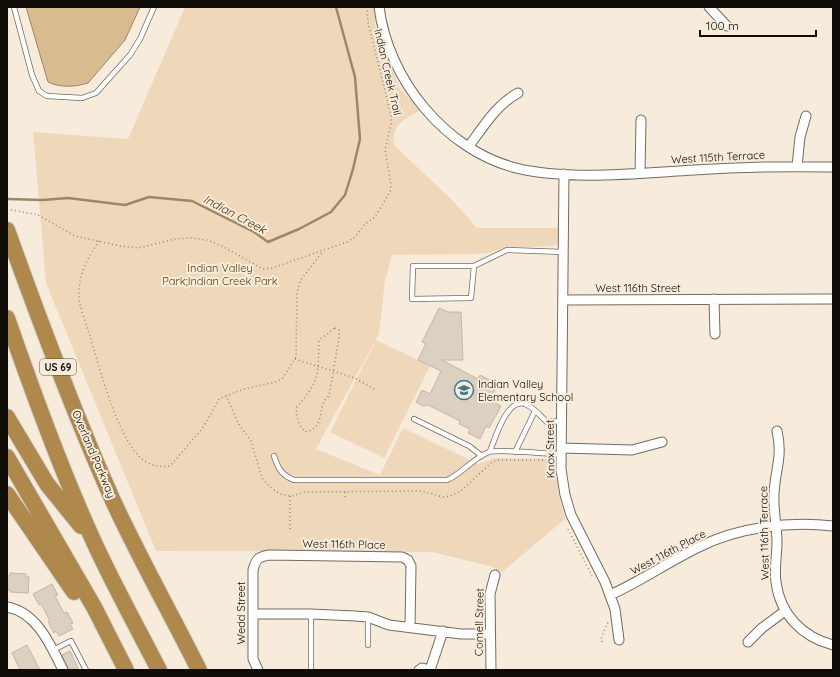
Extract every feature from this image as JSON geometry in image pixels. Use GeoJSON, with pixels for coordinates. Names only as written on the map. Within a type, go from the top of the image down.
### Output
{"type":"FeatureCollection","features":[{"type":"Feature","properties":{"kind":"highway","name":"Overland Parkway"},"geometry":{"type":"LineString","coordinates":[[7,230],[39,321],[79,420],[115,503],[199,670]]}},
{"type":"Feature","properties":{"kind":"highway","name":"US 69"},"geometry":{"type":"LineString","coordinates":[[7,318],[36,403],[94,542],[159,670]]}},
{"type":"Feature","properties":{"kind":"highway"},"geometry":{"type":"LineString","coordinates":[[7,416],[47,484],[94,542]]}},
{"type":"Feature","properties":{"kind":"highway"},"geometry":{"type":"LineString","coordinates":[[7,457],[83,588],[123,664]]}},
{"type":"Feature","properties":{"kind":"highway"},"geometry":{"type":"LineString","coordinates":[[7,494],[123,664]]}},
{"type":"Feature","properties":{"kind":"street","name":"West 115th Terrace"},"geometry":{"type":"LineString","coordinates":[[379,7],[385,36],[390,49],[406,83],[419,101],[447,131],[486,157],[515,168],[564,174],[640,173],[758,166],[833,167]]}},
{"type":"Feature","properties":{"kind":"street"},"geometry":{"type":"LineString","coordinates":[[710,7],[727,26]]}},
{"type":"Feature","properties":{"kind":"street"},"geometry":{"type":"LineString","coordinates":[[469,146],[495,110],[518,93]]}},
{"type":"Feature","properties":{"kind":"street"},"geometry":{"type":"LineString","coordinates":[[797,166],[800,137],[806,116]]}},
{"type":"Feature","properties":{"kind":"street"},"geometry":{"type":"LineString","coordinates":[[640,173],[641,120]]}},
{"type":"Feature","properties":{"kind":"street","name":"Knox Street"},"geometry":{"type":"LineString","coordinates":[[564,174],[561,455],[565,495],[571,515],[610,595],[615,609],[619,640]]}},
{"type":"Feature","properties":{"kind":"street","name":"West 116th Street"},"geometry":{"type":"LineString","coordinates":[[562,300],[833,299]]}},
{"type":"Feature","properties":{"kind":"street"},"geometry":{"type":"LineString","coordinates":[[714,300],[715,334]]}},
{"type":"Feature","properties":{"kind":"street","name":"West 116th Terrace"},"geometry":{"type":"LineString","coordinates":[[778,431],[780,448],[774,494],[777,541],[776,581],[778,595],[785,611],[801,630],[817,640],[833,645]]}},
{"type":"Feature","properties":{"kind":"street"},"geometry":{"type":"LineString","coordinates":[[561,455],[632,450],[662,442]]}},
{"type":"Feature","properties":{"kind":"street","name":"West 116th Place"},"geometry":{"type":"LineString","coordinates":[[610,595],[640,581],[699,547],[739,532],[817,524],[833,526]]}},
{"type":"Feature","properties":{"kind":"street","name":"West 116th Place"},"geometry":{"type":"LineString","coordinates":[[259,557],[269,555],[402,557],[408,560],[411,566],[410,627]]}},
{"type":"Feature","properties":{"kind":"street","name":"Wedd Street"},"geometry":{"type":"LineString","coordinates":[[258,670],[253,659],[253,570],[256,560],[259,557]]}},
{"type":"Feature","properties":{"kind":"street","name":"Comell Street"},"geometry":{"type":"LineString","coordinates":[[491,670],[490,594],[495,576]]}},
{"type":"Feature","properties":{"kind":"street"},"geometry":{"type":"LineString","coordinates":[[7,607],[27,615],[46,637],[63,670]]}},
{"type":"Feature","properties":{"kind":"street"},"geometry":{"type":"LineString","coordinates":[[748,642],[762,628],[785,611]]}},
{"type":"Feature","properties":{"kind":"street"},"geometry":{"type":"LineString","coordinates":[[253,614],[311,614],[368,618],[389,625],[490,634]]}},
{"type":"Feature","properties":{"kind":"street"},"geometry":{"type":"LineString","coordinates":[[419,670],[426,668],[430,670],[443,631]]}},
{"type":"Feature","properties":{"kind":"lane"},"geometry":{"type":"LineString","coordinates":[[14,7],[32,75],[39,91],[47,96],[82,98],[96,93],[130,56],[140,39],[154,7]]}},
{"type":"Feature","properties":{"kind":"lane"},"geometry":{"type":"LineString","coordinates":[[474,266],[471,298],[412,299],[413,266],[474,266],[507,250],[563,252]]}},
{"type":"Feature","properties":{"kind":"lane"},"geometry":{"type":"LineString","coordinates":[[490,451],[505,416],[513,405],[522,403],[535,411],[547,422],[561,421]]}},
{"type":"Feature","properties":{"kind":"lane"},"geometry":{"type":"LineString","coordinates":[[515,452],[535,411]]}},
{"type":"Feature","properties":{"kind":"lane"},"geometry":{"type":"LineString","coordinates":[[414,419],[469,446],[482,456]]}},
{"type":"Feature","properties":{"kind":"lane"},"geometry":{"type":"LineString","coordinates":[[274,456],[278,469],[286,477],[294,480],[447,480],[490,451],[561,455]]}},
{"type":"Feature","properties":{"kind":"lane"},"geometry":{"type":"LineString","coordinates":[[311,614],[311,670]]}},
{"type":"Feature","properties":{"kind":"lane"},"geometry":{"type":"LineString","coordinates":[[368,618],[368,645]]}},
{"type":"Feature","properties":{"kind":"lane"},"geometry":{"type":"LineString","coordinates":[[53,650],[71,641],[86,670]]}},
{"type":"Feature","properties":{"kind":"path","name":"Indian Creek Trail"},"geometry":{"type":"LineString","coordinates":[[7,209],[38,215],[69,233],[87,240],[138,248],[175,239],[207,240],[222,246],[263,269],[272,268],[324,250],[355,237],[365,224],[375,217],[390,192],[391,185],[385,150],[391,124],[391,115],[368,22],[367,7]]}},
{"type":"Feature","properties":{"kind":"path"},"geometry":{"type":"LineString","coordinates":[[99,241],[87,260],[80,279],[79,292],[81,306],[100,372],[124,433],[137,455],[148,463],[160,467],[170,466],[202,429],[219,399],[244,389],[282,379],[295,359],[297,347],[297,293],[300,281],[324,250]]}},
{"type":"Feature","properties":{"kind":"path"},"geometry":{"type":"LineString","coordinates":[[335,328],[339,330],[332,371],[329,396],[323,404],[320,423],[315,428],[307,432],[298,422],[296,408],[314,384],[318,366],[319,340],[335,328]]}},
{"type":"Feature","properties":{"kind":"path"},"geometry":{"type":"LineString","coordinates":[[295,359],[355,378],[376,390]]}},
{"type":"Feature","properties":{"kind":"path"},"geometry":{"type":"LineString","coordinates":[[226,395],[238,423],[251,441],[262,478],[270,487],[280,494],[290,496],[305,492],[421,491],[443,497],[450,496],[461,491],[492,462],[498,460],[561,455]]}},
{"type":"Feature","properties":{"kind":"path"},"geometry":{"type":"LineString","coordinates":[[345,492],[345,499]]}},
{"type":"Feature","properties":{"kind":"path"},"geometry":{"type":"LineString","coordinates":[[290,496],[290,532]]}},
{"type":"Feature","properties":{"kind":"green space","name":"Indian Valley Park;Indian Creek Park"},"geometry":{"type":"Polygon","coordinates":[[[185,7],[376,7],[375,25],[400,89],[420,110],[404,120],[397,127],[394,145],[454,202],[477,228],[558,228],[558,243],[554,246],[503,248],[489,253],[472,254],[392,255],[385,281],[379,334],[316,449],[380,475],[403,428],[478,464],[494,458],[554,459],[559,496],[565,519],[502,572],[489,566],[432,552],[156,551],[46,283],[33,132],[128,139],[185,7]]]}},
{"type":"Feature","properties":{"kind":"green space"},"geometry":{"type":"Polygon","coordinates":[[[376,340],[430,366],[384,458],[330,432],[376,340]]]}},
{"type":"Feature","properties":{"kind":"shaded area"},"geometry":{"type":"Polygon","coordinates":[[[26,7],[140,7],[125,40],[88,83],[68,86],[48,82],[26,7]]]}},
{"type":"Feature","properties":{"kind":"building","name":"Indian Valley Elementary School"},"geometry":{"type":"Polygon","coordinates":[[[439,308],[448,312],[461,312],[463,360],[442,360],[478,379],[480,375],[498,384],[490,400],[501,406],[489,428],[486,426],[480,439],[468,433],[470,429],[459,424],[460,421],[428,405],[423,406],[416,402],[422,390],[430,394],[441,371],[418,360],[426,343],[422,342],[439,308]]]}},
{"type":"Feature","properties":{"kind":"building"},"geometry":{"type":"Polygon","coordinates":[[[10,573],[26,574],[26,577],[29,577],[28,593],[10,592],[10,590],[7,590],[7,576],[10,576],[10,573]]]}},
{"type":"Feature","properties":{"kind":"building"},"geometry":{"type":"Polygon","coordinates":[[[52,584],[58,595],[55,596],[64,613],[67,612],[73,623],[70,624],[73,629],[59,636],[56,631],[54,633],[48,622],[50,621],[41,604],[39,605],[33,594],[52,584]]]}},
{"type":"Feature","properties":{"kind":"building"},"geometry":{"type":"Polygon","coordinates":[[[27,645],[40,670],[20,670],[12,653],[27,645]]]}},
{"type":"Feature","properties":{"kind":"building"},"geometry":{"type":"Polygon","coordinates":[[[70,651],[78,668],[75,670],[69,670],[62,655],[70,651]]]}},
{"type":"Feature","properties":{"kind":"waterway","name":"Indian Creek"},"geometry":{"type":"LineString","coordinates":[[7,199],[43,200],[68,198],[125,205],[149,197],[192,201],[254,232],[268,242],[299,229],[331,212],[345,195],[360,139],[355,77],[336,7]]}},
{"type":"Feature","properties":{"kind":"place","name":"Indian Valley Elementary School"},"geometry":{"type":"Point","coordinates":[464,390]}}]}
